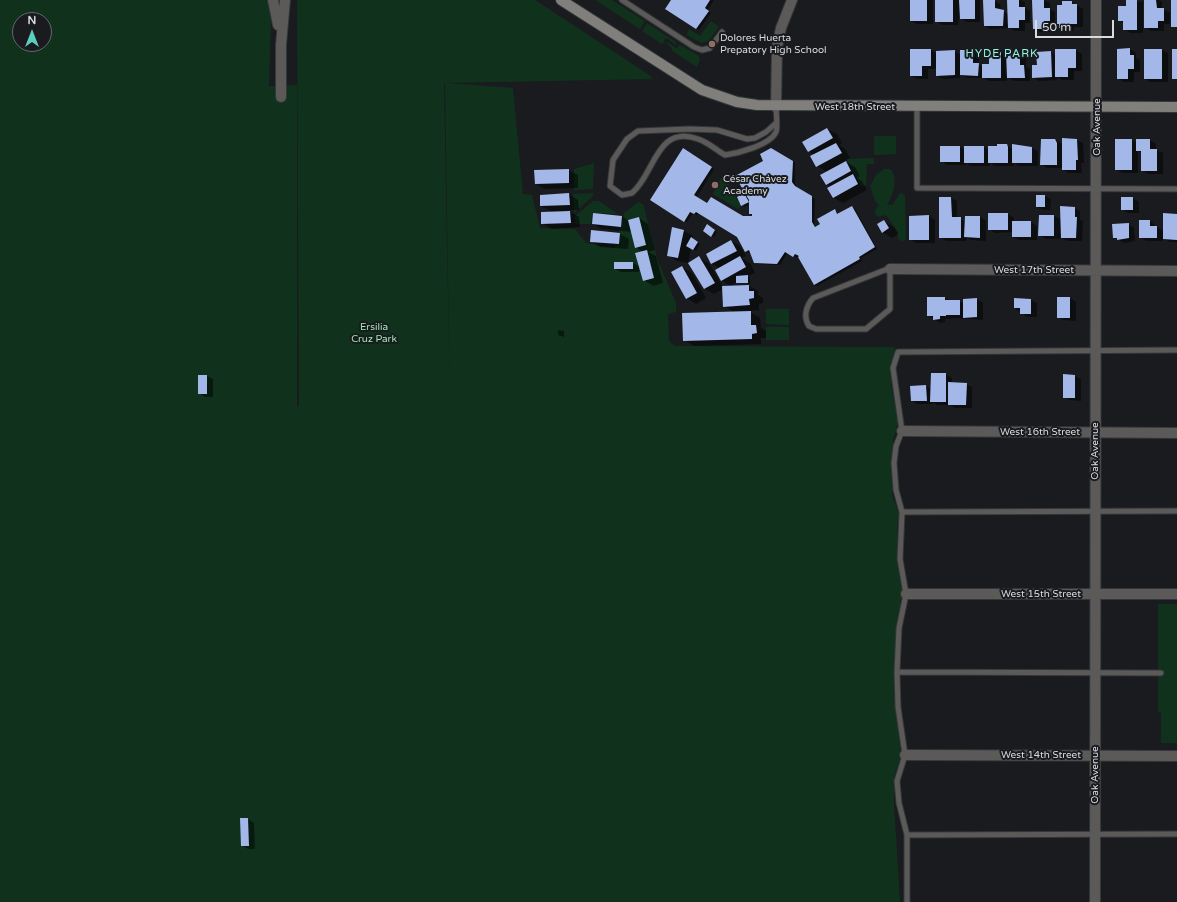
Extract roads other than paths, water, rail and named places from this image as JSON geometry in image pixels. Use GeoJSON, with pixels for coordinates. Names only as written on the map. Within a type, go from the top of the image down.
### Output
{"type":"FeatureCollection","features":[{"type":"Feature","properties":{"kind":"street"},"geometry":{"type":"LineString","coordinates":[[273,0],[281,45]]}},
{"type":"Feature","properties":{"kind":"street"},"geometry":{"type":"LineString","coordinates":[[281,97],[281,45],[285,0]]}},
{"type":"Feature","properties":{"kind":"street","name":"West 18th Street"},"geometry":{"type":"LineString","coordinates":[[561,0],[702,90],[737,102],[776,107],[1177,107]]}},
{"type":"Feature","properties":{"kind":"street"},"geometry":{"type":"LineString","coordinates":[[776,107],[777,47],[781,28],[792,0]]}},
{"type":"Feature","properties":{"kind":"street","name":"Oak Avenue"},"geometry":{"type":"LineString","coordinates":[[1095,902],[1096,0]]}},
{"type":"Feature","properties":{"kind":"street","name":"West 17th Street"},"geometry":{"type":"LineString","coordinates":[[890,269],[1177,271]]}},
{"type":"Feature","properties":{"kind":"street","name":"West 16th Street"},"geometry":{"type":"LineString","coordinates":[[902,431],[1177,433]]}},
{"type":"Feature","properties":{"kind":"street","name":"West 15th Street"},"geometry":{"type":"LineString","coordinates":[[906,594],[1177,594]]}},
{"type":"Feature","properties":{"kind":"street","name":"West 14th Street"},"geometry":{"type":"LineString","coordinates":[[905,755],[1177,756]]}},
{"type":"Feature","properties":{"kind":"lane"},"geometry":{"type":"LineString","coordinates":[[622,0],[694,47],[702,50],[710,48],[722,32]]}},
{"type":"Feature","properties":{"kind":"lane"},"geometry":{"type":"LineString","coordinates":[[776,107],[777,129],[771,138],[751,149],[723,154],[700,139],[680,137],[674,138],[664,145],[632,192],[622,195],[610,186],[613,160],[627,139],[638,131],[706,130],[727,132],[747,139],[755,138],[766,132],[776,123]]}},
{"type":"Feature","properties":{"kind":"lane"},"geometry":{"type":"LineString","coordinates":[[917,107],[917,188],[1177,189]]}},
{"type":"Feature","properties":{"kind":"lane"},"geometry":{"type":"LineString","coordinates":[[890,269],[890,309],[866,329],[816,330],[809,326],[806,315],[810,302],[813,298],[848,283],[890,269]]}},
{"type":"Feature","properties":{"kind":"lane"},"geometry":{"type":"LineString","coordinates":[[907,902],[907,835],[899,803],[897,781],[905,755],[898,707],[897,672],[899,628],[906,594],[900,559],[902,512],[896,490],[894,463],[896,446],[902,431],[893,368],[898,352],[1177,350]]}},
{"type":"Feature","properties":{"kind":"lane"},"geometry":{"type":"LineString","coordinates":[[902,512],[1177,511]]}},
{"type":"Feature","properties":{"kind":"lane"},"geometry":{"type":"LineString","coordinates":[[897,672],[1161,673]]}},
{"type":"Feature","properties":{"kind":"lane"},"geometry":{"type":"LineString","coordinates":[[907,835],[1095,833],[1177,834]]}},
{"type":"Feature","properties":{"kind":"place","name":"Dolores Huerta Prepatory High School"},"geometry":{"type":"Point","coordinates":[712,44]}},
{"type":"Feature","properties":{"kind":"place","name":"César Chávez Academy"},"geometry":{"type":"Point","coordinates":[715,185]}},
{"type":"Feature","properties":{"kind":"district","name":"HYDE PARK"},"geometry":{"type":"Point","coordinates":[1002,54]}},
{"type":"Feature","properties":{"kind":"park label","name":"Ersilia Cruz Park"},"geometry":{"type":"Point","coordinates":[374,332]}}]}
